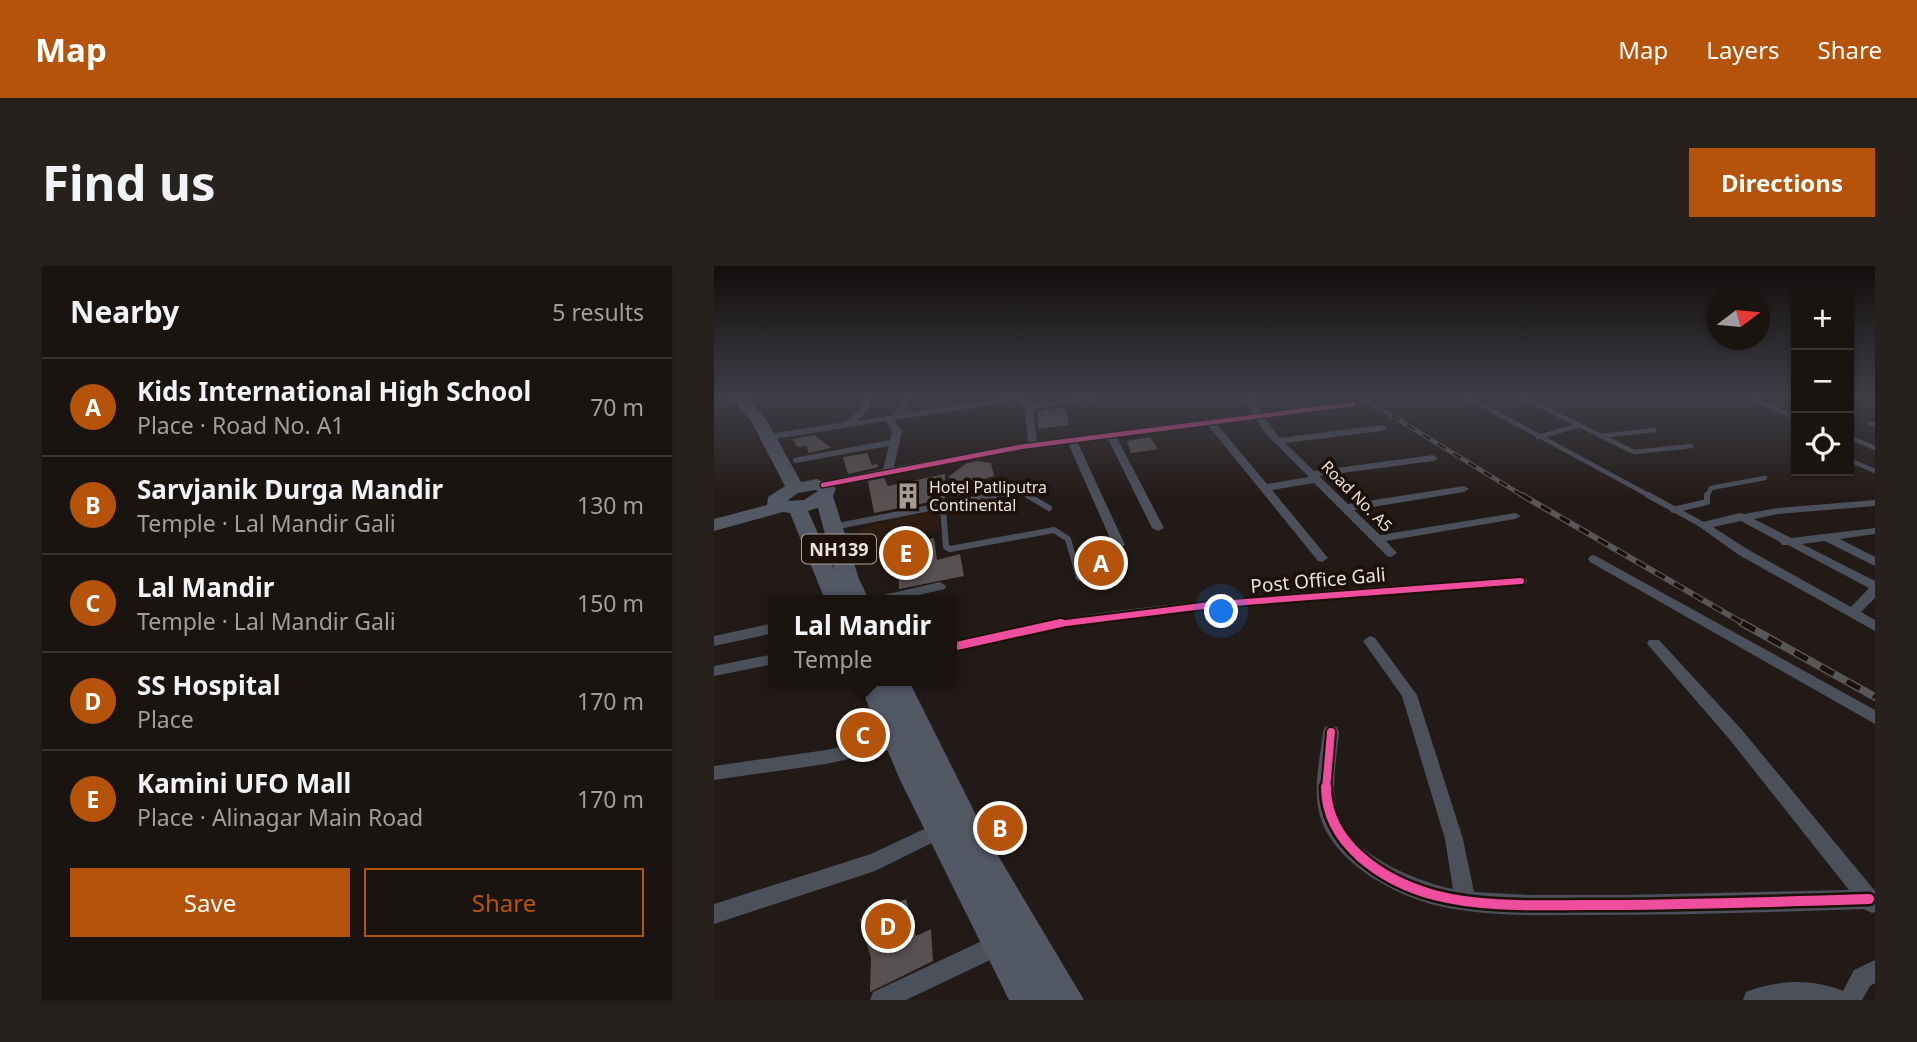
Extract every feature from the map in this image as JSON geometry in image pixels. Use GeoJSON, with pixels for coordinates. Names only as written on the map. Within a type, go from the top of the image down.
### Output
{"type":"FeatureCollection","features":[{"type":"Feature","properties":{"kind":"highway","name":"NH139"},"geometry":{"type":"LineString","coordinates":[[772,431],[801,496],[834,595]]}},
{"type":"Feature","properties":{"kind":"highway","name":"NH139"},"geometry":{"type":"LineString","coordinates":[[773,431],[796,460],[801,496],[832,527],[856,595]]}},
{"type":"Feature","properties":{"kind":"highway"},"geometry":{"type":"LineString","coordinates":[[714,518],[801,496]]}},
{"type":"Feature","properties":{"kind":"highway"},"geometry":{"type":"LineString","coordinates":[[714,525],[801,496]]}},
{"type":"Feature","properties":{"kind":"highway"},"geometry":{"type":"LineString","coordinates":[[873,686],[941,829],[1030,1000]]}},
{"type":"Feature","properties":{"kind":"highway"},"geometry":{"type":"LineString","coordinates":[[898,686],[975,848],[1064,1000]]}},
{"type":"Feature","properties":{"kind":"street"},"geometry":{"type":"LineString","coordinates":[[776,435],[799,431]]}},
{"type":"Feature","properties":{"kind":"street"},"geometry":{"type":"LineString","coordinates":[[888,471],[897,431]]}},
{"type":"Feature","properties":{"kind":"street"},"geometry":{"type":"LineString","coordinates":[[1031,431],[1033,445]]}},
{"type":"Feature","properties":{"kind":"street"},"geometry":{"type":"LineString","coordinates":[[801,496],[888,471],[1033,445],[1131,431]]}},
{"type":"Feature","properties":{"kind":"street"},"geometry":{"type":"LineString","coordinates":[[1218,431],[1322,558]]}},
{"type":"Feature","properties":{"kind":"street","name":"Road No. A5"},"geometry":{"type":"LineString","coordinates":[[1269,431],[1391,552]]}},
{"type":"Feature","properties":{"kind":"street"},"geometry":{"type":"LineString","coordinates":[[1278,442],[1358,431]]}},
{"type":"Feature","properties":{"kind":"street"},"geometry":{"type":"LineString","coordinates":[[1110,434],[1158,528]]}},
{"type":"Feature","properties":{"kind":"street"},"geometry":{"type":"LineString","coordinates":[[1072,440],[1119,545]]}},
{"type":"Feature","properties":{"kind":"street"},"geometry":{"type":"LineString","coordinates":[[796,460],[895,442]]}},
{"type":"Feature","properties":{"kind":"street"},"geometry":{"type":"LineString","coordinates":[[1265,488],[1433,458]]}},
{"type":"Feature","properties":{"kind":"street"},"geometry":{"type":"LineString","coordinates":[[1345,508],[1464,489]]}},
{"type":"Feature","properties":{"kind":"street"},"geometry":{"type":"LineString","coordinates":[[1703,525],[1740,516],[1875,503]]}},
{"type":"Feature","properties":{"kind":"street"},"geometry":{"type":"LineString","coordinates":[[1377,539],[1516,516]]}},
{"type":"Feature","properties":{"kind":"street"},"geometry":{"type":"LineString","coordinates":[[1740,516],[1875,588],[1853,613]]}},
{"type":"Feature","properties":{"kind":"street"},"geometry":{"type":"LineString","coordinates":[[1703,525],[1743,552],[1875,626]]}},
{"type":"Feature","properties":{"kind":"street"},"geometry":{"type":"LineString","coordinates":[[1785,542],[1875,531]]}},
{"type":"Feature","properties":{"kind":"street"},"geometry":{"type":"LineString","coordinates":[[1826,537],[1875,562]]}},
{"type":"Feature","properties":{"kind":"street"},"geometry":{"type":"LineString","coordinates":[[1594,559],[1875,718]]}},
{"type":"Feature","properties":{"kind":"street","name":"Post Office Gali"},"geometry":{"type":"LineString","coordinates":[[957,646],[1037,626],[1101,616],[1343,593],[1521,581]]}},
{"type":"Feature","properties":{"kind":"street"},"geometry":{"type":"LineString","coordinates":[[901,595],[940,586]]}},
{"type":"Feature","properties":{"kind":"street"},"geometry":{"type":"LineString","coordinates":[[714,641],[768,629]]}},
{"type":"Feature","properties":{"kind":"street"},"geometry":{"type":"LineString","coordinates":[[1370,641],[1409,695],[1451,828],[1465,901]]}},
{"type":"Feature","properties":{"kind":"street"},"geometry":{"type":"LineString","coordinates":[[1654,643],[1736,735],[1872,903]]}},
{"type":"Feature","properties":{"kind":"street"},"geometry":{"type":"LineString","coordinates":[[714,671],[768,660]]}},
{"type":"Feature","properties":{"kind":"street"},"geometry":{"type":"LineString","coordinates":[[1331,732],[1328,810],[1336,832],[1365,859],[1421,892],[1490,904],[1670,906],[1872,903]]}},
{"type":"Feature","properties":{"kind":"street"},"geometry":{"type":"LineString","coordinates":[[714,773],[826,757],[898,741]]}},
{"type":"Feature","properties":{"kind":"street"},"geometry":{"type":"LineString","coordinates":[[714,914],[864,866],[908,848],[941,829]]}},
{"type":"Feature","properties":{"kind":"street"},"geometry":{"type":"LineString","coordinates":[[881,1000],[1001,943]]}},
{"type":"Feature","properties":{"kind":"street"},"geometry":{"type":"LineString","coordinates":[[1850,1000],[1862,978],[1875,971]]}},
{"type":"Feature","properties":{"kind":"street"},"geometry":{"type":"LineString","coordinates":[[1754,1000],[1776,992],[1810,993],[1838,1000]]}},
{"type":"Feature","properties":{"kind":"lane"},"geometry":{"type":"LineString","coordinates":[[1528,431],[1703,525]]}},
{"type":"Feature","properties":{"kind":"lane"},"geometry":{"type":"LineString","coordinates":[[1538,437],[1558,431]]}},
{"type":"Feature","properties":{"kind":"lane"},"geometry":{"type":"LineString","coordinates":[[1587,431],[1639,453],[1691,446]]}},
{"type":"Feature","properties":{"kind":"lane"},"geometry":{"type":"LineString","coordinates":[[1596,436],[1642,431]]}},
{"type":"Feature","properties":{"kind":"lane"},"geometry":{"type":"LineString","coordinates":[[1854,439],[1875,448]]}},
{"type":"Feature","properties":{"kind":"lane"},"geometry":{"type":"LineString","coordinates":[[1854,462],[1875,471]]}},
{"type":"Feature","properties":{"kind":"lane"},"geometry":{"type":"LineString","coordinates":[[1672,510],[1707,502],[1707,492],[1711,488],[1765,478]]}},
{"type":"Feature","properties":{"kind":"lane"},"geometry":{"type":"LineString","coordinates":[[832,527],[1020,491],[1049,508]]}},
{"type":"Feature","properties":{"kind":"lane"},"geometry":{"type":"LineString","coordinates":[[940,506],[943,508],[946,547],[950,549],[1054,530],[1068,539],[1079,578]]}},
{"type":"Feature","properties":{"kind":"shaded area"},"geometry":{"type":"Polygon","coordinates":[[[940,509],[939,529],[859,549],[862,528],[940,509]]]}},
{"type":"Feature","properties":{"kind":"building"},"geometry":{"type":"Polygon","coordinates":[[[814,435],[831,448],[808,453],[807,446],[798,447],[792,439],[814,435]]]}},
{"type":"Feature","properties":{"kind":"building"},"geometry":{"type":"Polygon","coordinates":[[[1150,437],[1158,449],[1131,453],[1127,441],[1150,437]]]}},
{"type":"Feature","properties":{"kind":"building"},"geometry":{"type":"Polygon","coordinates":[[[867,453],[872,465],[877,464],[879,467],[848,474],[843,457],[867,453]]]}},
{"type":"Feature","properties":{"kind":"building"},"geometry":{"type":"Polygon","coordinates":[[[967,463],[991,463],[994,476],[967,484],[948,477],[967,463]]]}},
{"type":"Feature","properties":{"kind":"building","name":"Hotel Patliputra Continental"},"geometry":{"type":"Polygon","coordinates":[[[945,474],[945,499],[874,513],[868,481],[884,478],[888,486],[945,474]]]}},
{"type":"Feature","properties":{"kind":"building"},"geometry":{"type":"Polygon","coordinates":[[[934,538],[937,560],[960,554],[964,576],[899,589],[898,565],[886,569],[880,551],[934,538]]]}},
{"type":"Feature","properties":{"kind":"building"},"geometry":{"type":"Polygon","coordinates":[[[1114,549],[1117,551],[1116,579],[1093,589],[1092,574],[1088,575],[1083,554],[1114,549]]]}},
{"type":"Feature","properties":{"kind":"building"},"geometry":{"type":"Polygon","coordinates":[[[872,721],[877,736],[847,743],[849,731],[872,721]]]}},
{"type":"Feature","properties":{"kind":"building"},"geometry":{"type":"Polygon","coordinates":[[[1006,811],[1016,825],[996,838],[986,822],[1006,811]]]}},
{"type":"Feature","properties":{"kind":"building"},"geometry":{"type":"Polygon","coordinates":[[[906,899],[916,936],[931,929],[933,961],[870,992],[871,958],[860,919],[906,899]]]}},
{"type":"Feature","properties":{"kind":"railway"},"geometry":{"type":"LineString","coordinates":[[1417,431],[1525,497]]}},
{"type":"Feature","properties":{"kind":"railway"},"geometry":{"type":"LineString","coordinates":[[1522,495],[1746,625]]}},
{"type":"Feature","properties":{"kind":"railway"},"geometry":{"type":"LineString","coordinates":[[1742,623],[1875,697]]}},
{"type":"Feature","properties":{"kind":"cycle path"},"geometry":{"type":"LineString","coordinates":[[823,485],[954,458],[1130,431]]}},
{"type":"Feature","properties":{"kind":"cycle path"},"geometry":{"type":"LineString","coordinates":[[957,646],[1051,624],[1118,615],[1295,597],[1521,581]]}},
{"type":"Feature","properties":{"kind":"cycle path"},"geometry":{"type":"LineString","coordinates":[[1331,732],[1326,801],[1331,822],[1338,834],[1348,846],[1377,868],[1425,892],[1475,902],[1531,905],[1869,899]]}},
{"type":"Feature","properties":{"kind":"place","name":"Hotel Patliputra Continental"},"geometry":{"type":"Point","coordinates":[908,496]}},
{"type":"Feature","properties":{"kind":"place","name":"Kamini UFO Mall"},"geometry":{"type":"Point","coordinates":[906,553]}},
{"type":"Feature","properties":{"kind":"place","name":"Kids International High School"},"geometry":{"type":"Point","coordinates":[1101,563]}},
{"type":"Feature","properties":{"kind":"place","name":"Lal Mandir"},"geometry":{"type":"Point","coordinates":[863,735]}},
{"type":"Feature","properties":{"kind":"place","name":"Sarvjanik Durga Mandir"},"geometry":{"type":"Point","coordinates":[1000,828]}},
{"type":"Feature","properties":{"kind":"place","name":"SS Hospital"},"geometry":{"type":"Point","coordinates":[888,926]}}]}
